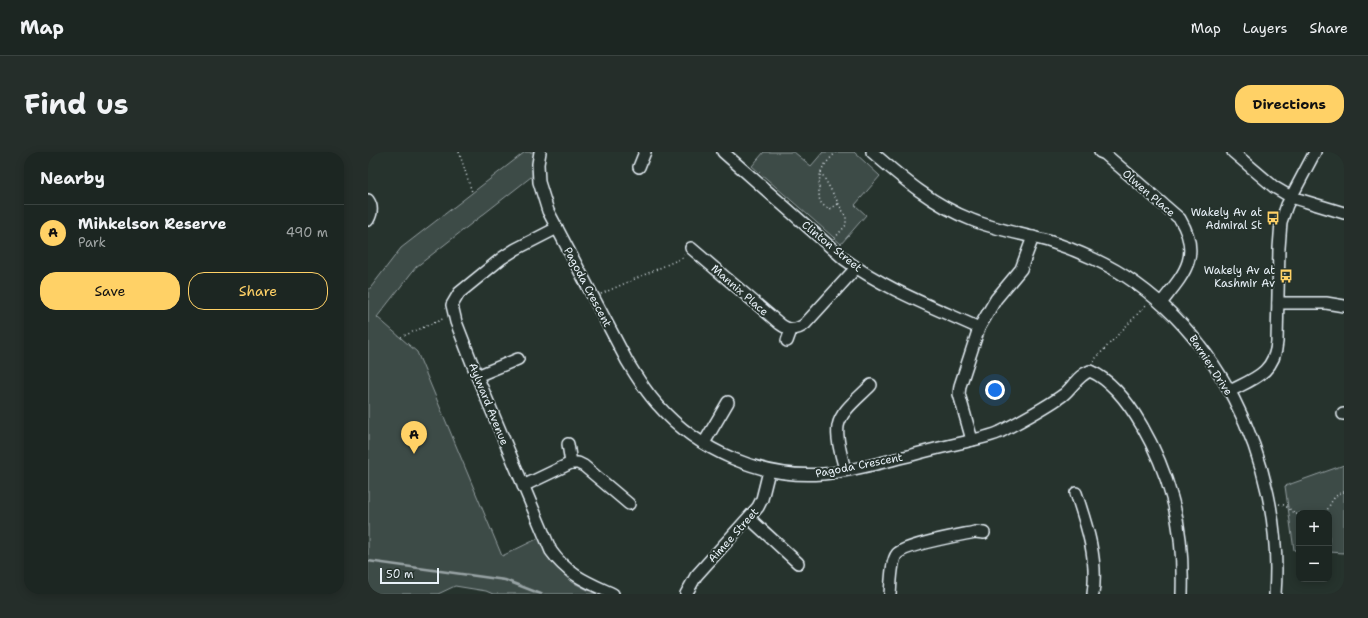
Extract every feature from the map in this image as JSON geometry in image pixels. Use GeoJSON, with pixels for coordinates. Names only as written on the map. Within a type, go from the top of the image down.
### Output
{"type":"FeatureCollection","features":[{"type":"Feature","properties":{"kind":"street","name":"Pagoda Crescent"},"geometry":{"type":"LineString","coordinates":[[540,152],[538,164],[539,182],[544,200],[557,228],[627,361],[649,395],[665,413],[677,424],[704,443],[730,457],[769,471],[799,474],[823,474],[972,440],[999,432],[1047,405],[1063,395],[1082,375],[1090,371]]}},
{"type":"Feature","properties":{"kind":"street"},"geometry":{"type":"LineString","coordinates":[[639,167],[644,152]]}},
{"type":"Feature","properties":{"kind":"street","name":"Clinton Street"},"geometry":{"type":"LineString","coordinates":[[723,152],[856,268],[900,292],[979,328]]}},
{"type":"Feature","properties":{"kind":"street","name":"Barnier Drive"},"geometry":{"type":"LineString","coordinates":[[872,152],[913,186],[943,207],[981,223],[1067,247],[1104,264],[1129,279],[1157,300],[1184,326],[1216,367],[1230,391],[1250,436],[1265,484],[1271,519],[1274,542],[1275,594]]}},
{"type":"Feature","properties":{"kind":"street","name":"Olwen Place"},"geometry":{"type":"LineString","coordinates":[[1100,152],[1180,219],[1187,232],[1190,260],[1185,271],[1157,300]]}},
{"type":"Feature","properties":{"kind":"street"},"geometry":{"type":"LineString","coordinates":[[1233,152],[1270,184],[1291,197],[1344,213]]}},
{"type":"Feature","properties":{"kind":"street"},"geometry":{"type":"LineString","coordinates":[[1230,391],[1262,374],[1273,361],[1277,350],[1280,227],[1291,197],[1315,152]]}},
{"type":"Feature","properties":{"kind":"street"},"geometry":{"type":"LineString","coordinates":[[368,200],[372,208],[368,220]]}},
{"type":"Feature","properties":{"kind":"street"},"geometry":{"type":"LineString","coordinates":[[453,314],[452,306],[456,298],[474,280],[516,249],[557,228]]}},
{"type":"Feature","properties":{"kind":"street"},"geometry":{"type":"LineString","coordinates":[[972,440],[959,394],[960,386],[979,328],[996,299],[1021,269],[1033,237]]}},
{"type":"Feature","properties":{"kind":"street","name":"Mannix Place"},"geometry":{"type":"LineString","coordinates":[[691,248],[780,324],[790,330]]}},
{"type":"Feature","properties":{"kind":"street"},"geometry":{"type":"LineString","coordinates":[[787,341],[790,330],[798,329],[805,324],[856,268]]}},
{"type":"Feature","properties":{"kind":"street"},"geometry":{"type":"LineString","coordinates":[[1278,303],[1326,303],[1344,306]]}},
{"type":"Feature","properties":{"kind":"street","name":"Aylward Avenue"},"geometry":{"type":"LineString","coordinates":[[453,314],[477,376],[551,551],[564,568],[580,579],[613,594]]}},
{"type":"Feature","properties":{"kind":"street"},"geometry":{"type":"LineString","coordinates":[[477,376],[518,359]]}},
{"type":"Feature","properties":{"kind":"street"},"geometry":{"type":"LineString","coordinates":[[1090,371],[1096,374],[1126,400],[1145,430],[1161,465],[1173,498],[1179,532],[1183,572],[1182,594]]}},
{"type":"Feature","properties":{"kind":"street"},"geometry":{"type":"LineString","coordinates":[[845,470],[838,436],[840,421],[845,412],[871,385]]}},
{"type":"Feature","properties":{"kind":"street"},"geometry":{"type":"LineString","coordinates":[[704,443],[728,402]]}},
{"type":"Feature","properties":{"kind":"street"},"geometry":{"type":"LineString","coordinates":[[568,444],[571,463]]}},
{"type":"Feature","properties":{"kind":"street"},"geometry":{"type":"LineString","coordinates":[[523,486],[571,463],[578,463],[584,466],[630,504]]}},
{"type":"Feature","properties":{"kind":"street","name":"Aimee Street"},"geometry":{"type":"LineString","coordinates":[[686,594],[696,576],[758,507],[762,499],[769,471]]}},
{"type":"Feature","properties":{"kind":"street"},"geometry":{"type":"LineString","coordinates":[[1076,493],[1092,546],[1094,576],[1093,594]]}},
{"type":"Feature","properties":{"kind":"street"},"geometry":{"type":"LineString","coordinates":[[749,518],[798,562]]}},
{"type":"Feature","properties":{"kind":"street"},"geometry":{"type":"LineString","coordinates":[[890,594],[894,559],[901,550],[917,544],[975,532],[984,533]]}},
{"type":"Feature","properties":{"kind":"path"},"geometry":{"type":"LineString","coordinates":[[459,152],[472,192]]}},
{"type":"Feature","properties":{"kind":"path"},"geometry":{"type":"LineString","coordinates":[[836,152],[822,168],[819,196],[820,201],[824,206],[830,209],[838,204]]}},
{"type":"Feature","properties":{"kind":"path"},"geometry":{"type":"LineString","coordinates":[[821,172],[846,217],[847,222],[834,240]]}},
{"type":"Feature","properties":{"kind":"path"},"geometry":{"type":"LineString","coordinates":[[593,297],[682,258],[691,248]]}},
{"type":"Feature","properties":{"kind":"path"},"geometry":{"type":"LineString","coordinates":[[1090,371],[1096,358],[1157,300]]}},
{"type":"Feature","properties":{"kind":"path"},"geometry":{"type":"LineString","coordinates":[[401,337],[453,314]]}},
{"type":"Feature","properties":{"kind":"path"},"geometry":{"type":"LineString","coordinates":[[1327,510],[1331,501],[1340,493],[1344,492]]}},
{"type":"Feature","properties":{"kind":"path"},"geometry":{"type":"LineString","coordinates":[[1279,504],[1284,505],[1296,514]]}},
{"type":"Feature","properties":{"kind":"shaded area"},"geometry":{"type":"Polygon","coordinates":[[[525,152],[540,152],[539,177],[531,177],[416,267],[377,317],[417,352],[502,556],[539,538],[552,562],[570,581],[596,594],[493,594],[486,591],[455,586],[438,594],[368,594],[368,291],[401,248],[525,152]]]}},
{"type":"Feature","properties":{"kind":"shaded area"},"geometry":{"type":"Polygon","coordinates":[[[764,152],[794,152],[811,166],[823,152],[854,152],[880,176],[855,205],[866,215],[841,244],[752,166],[764,152]]]}},
{"type":"Feature","properties":{"kind":"shaded area"},"geometry":{"type":"Polygon","coordinates":[[[1344,465],[1344,553],[1332,552],[1332,510],[1296,510],[1296,550],[1294,550],[1285,486],[1344,465]]]}},
{"type":"Feature","properties":{"kind":"waterway"},"geometry":{"type":"LineString","coordinates":[[368,561],[505,580],[541,594]]}},
{"type":"Feature","properties":{"kind":"place","name":"Wakely Av at Admiral St"},"geometry":{"type":"Point","coordinates":[1273,218]}},
{"type":"Feature","properties":{"kind":"place","name":"Wakely Av at Kashmir Av"},"geometry":{"type":"Point","coordinates":[1286,276]}},
{"type":"Feature","properties":{"kind":"place","name":"Mihkelson Reserve"},"geometry":{"type":"Point","coordinates":[414,454]}}]}
